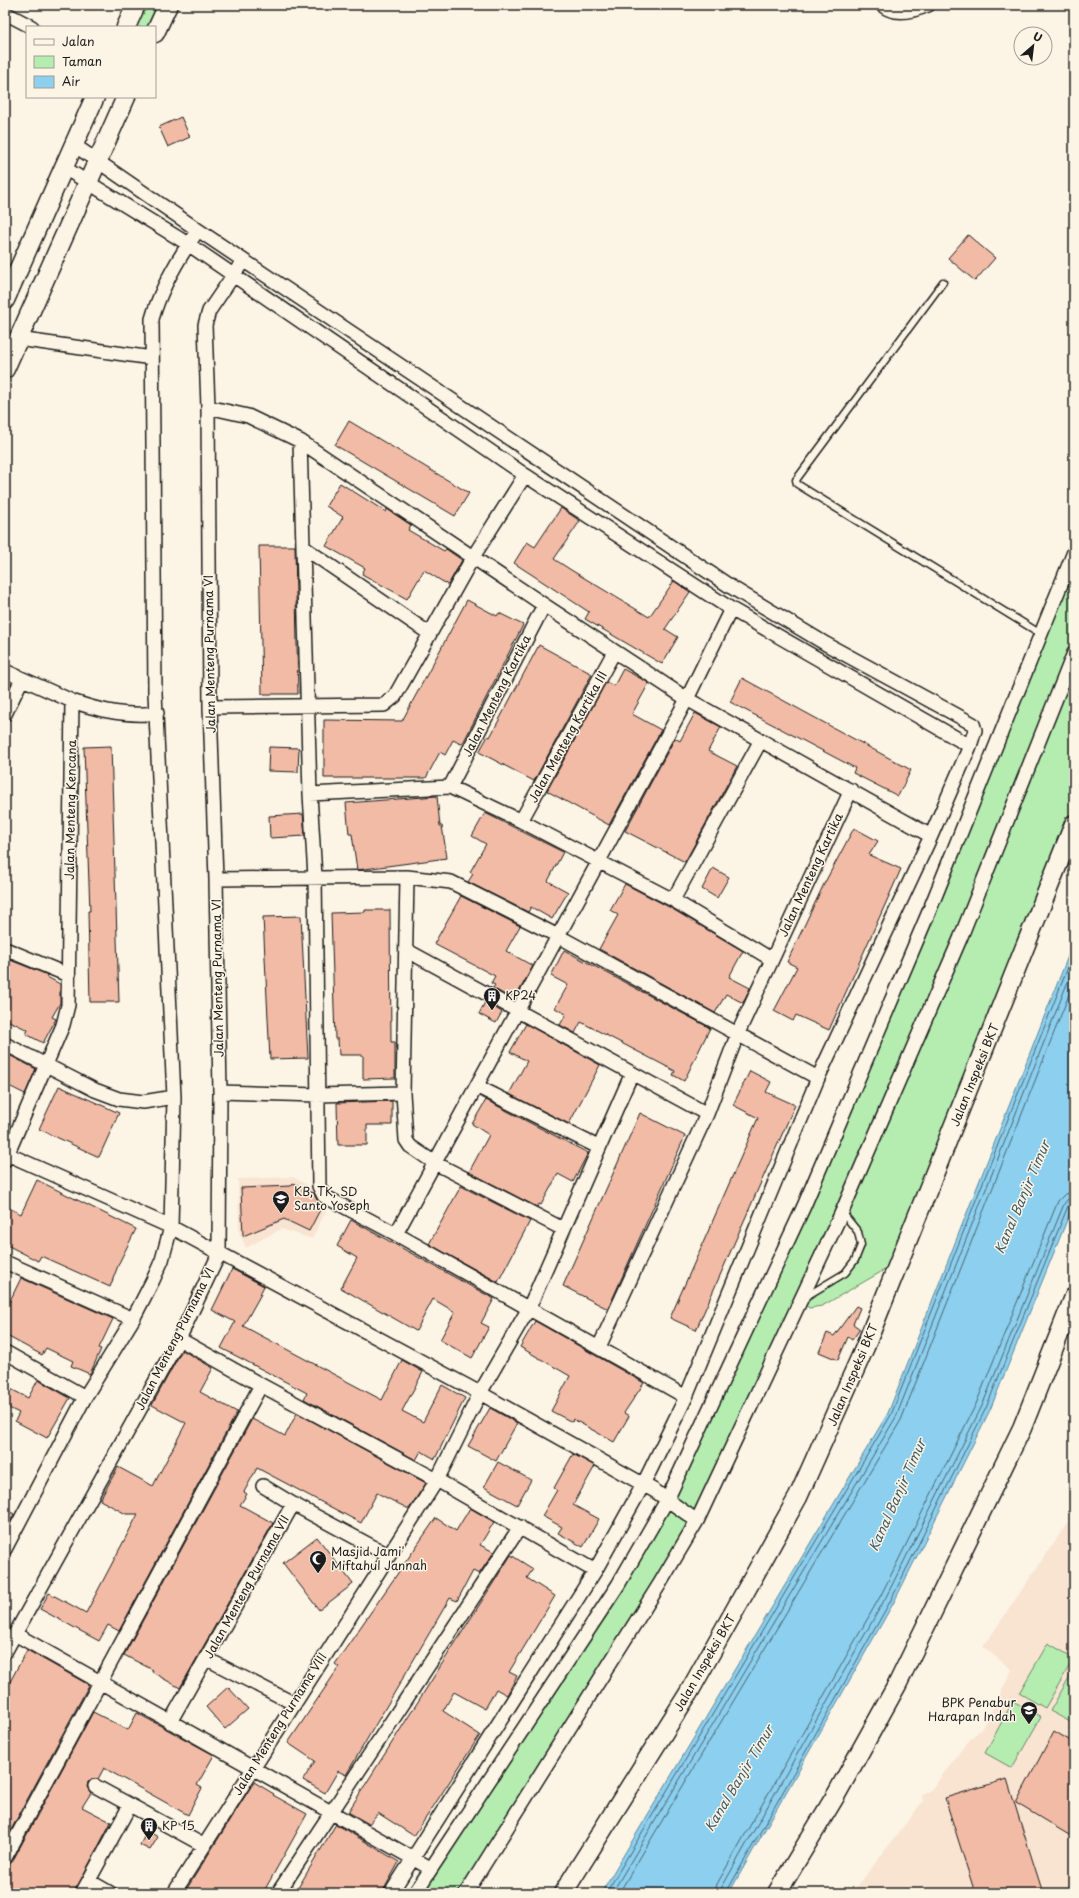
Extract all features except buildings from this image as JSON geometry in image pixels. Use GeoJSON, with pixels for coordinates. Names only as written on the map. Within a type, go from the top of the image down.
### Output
{"type":"FeatureCollection","features":[{"type":"Feature","properties":{"kind":"street"},"geometry":{"type":"LineString","coordinates":[[126,26],[136,5]]}},
{"type":"Feature","properties":{"kind":"street"},"geometry":{"type":"LineString","coordinates":[[156,32],[168,5]]}},
{"type":"Feature","properties":{"kind":"street"},"geometry":{"type":"LineString","coordinates":[[882,5],[887,8],[908,12],[928,5]]}},
{"type":"Feature","properties":{"kind":"street"},"geometry":{"type":"LineString","coordinates":[[5,13],[30,26]]}},
{"type":"Feature","properties":{"kind":"street"},"geometry":{"type":"LineString","coordinates":[[5,300],[95,98]]}},
{"type":"Feature","properties":{"kind":"street"},"geometry":{"type":"LineString","coordinates":[[5,369],[126,98]]}},
{"type":"Feature","properties":{"kind":"street"},"geometry":{"type":"LineString","coordinates":[[74,144],[198,230],[731,587],[826,644],[973,724],[975,730],[970,746],[930,836],[818,1078],[686,1397],[643,1485],[595,1571],[391,1893]]}},
{"type":"Feature","properties":{"kind":"street"},"geometry":{"type":"LineString","coordinates":[[64,167],[188,244],[525,475],[731,609],[970,746]]}},
{"type":"Feature","properties":{"kind":"street"},"geometry":{"type":"LineString","coordinates":[[5,1549],[85,1397],[133,1319],[153,1280],[175,1229],[174,1097],[155,693],[152,319],[157,301],[188,244],[198,230]]}},
{"type":"Feature","properties":{"kind":"street","name":"Jalan Menteng Purnama VI"},"geometry":{"type":"LineString","coordinates":[[5,1652],[179,1339],[219,1254],[220,1092],[216,879],[210,707],[208,407],[205,325],[207,317],[243,260]]}},
{"type":"Feature","properties":{"kind":"street"},"geometry":{"type":"LineString","coordinates":[[18,339],[152,358]]}},
{"type":"Feature","properties":{"kind":"street"},"geometry":{"type":"LineString","coordinates":[[208,407],[248,416],[300,441],[614,652],[687,699],[851,790],[930,836]]}},
{"type":"Feature","properties":{"kind":"street"},"geometry":{"type":"LineString","coordinates":[[300,441],[306,707],[316,877],[317,1095],[320,1186],[324,1196],[396,1234],[686,1397]]}},
{"type":"Feature","properties":{"kind":"street"},"geometry":{"type":"LineString","coordinates":[[210,707],[384,705],[390,702],[395,696],[473,557],[525,475]]}},
{"type":"Feature","properties":{"kind":"street"},"geometry":{"type":"LineString","coordinates":[[303,547],[430,634]]}},
{"type":"Feature","properties":{"kind":"street"},"geometry":{"type":"LineString","coordinates":[[415,1893],[430,1868],[618,1585],[667,1500],[804,1206],[928,914],[1074,552]]}},
{"type":"Feature","properties":{"kind":"street","name":"Jalan Menteng Kartika"},"geometry":{"type":"LineString","coordinates":[[450,787],[544,605]]}},
{"type":"Feature","properties":{"kind":"street"},"geometry":{"type":"LineString","coordinates":[[396,1234],[478,1087],[517,1012],[687,699],[731,609]]}},
{"type":"Feature","properties":{"kind":"street","name":"Jalan Menteng Kartika III"},"geometry":{"type":"LineString","coordinates":[[521,821],[614,652]]}},
{"type":"Feature","properties":{"kind":"street"},"geometry":{"type":"LineString","coordinates":[[466,1893],[659,1585],[697,1520],[842,1212],[960,939],[1074,653]]}},
{"type":"Feature","properties":{"kind":"street"},"geometry":{"type":"LineString","coordinates":[[5,672],[72,701],[97,710],[137,716],[157,713]]}},
{"type":"Feature","properties":{"kind":"street"},"geometry":{"type":"LineString","coordinates":[[5,714],[22,679]]}},
{"type":"Feature","properties":{"kind":"street","name":"Jalan Menteng Kencana"},"geometry":{"type":"LineString","coordinates":[[6,1156],[47,1065],[63,1025],[68,1005],[72,701]]}},
{"type":"Feature","properties":{"kind":"street"},"geometry":{"type":"LineString","coordinates":[[673,900],[761,740]]}},
{"type":"Feature","properties":{"kind":"street"},"geometry":{"type":"LineString","coordinates":[[310,794],[450,787],[521,821],[673,900],[771,959]]}},
{"type":"Feature","properties":{"kind":"street","name":"Jalan Menteng Kartika"},"geometry":{"type":"LineString","coordinates":[[599,1347],[707,1114],[738,1033],[771,959],[851,790]]}},
{"type":"Feature","properties":{"kind":"street","name":"Jalan Inspeksi BKT"},"geometry":{"type":"LineString","coordinates":[[563,1893],[688,1694],[798,1497],[866,1347],[1074,824]]}},
{"type":"Feature","properties":{"kind":"street"},"geometry":{"type":"LineString","coordinates":[[216,879],[407,877],[451,882],[558,936],[818,1078]]}},
{"type":"Feature","properties":{"kind":"street"},"geometry":{"type":"LineString","coordinates":[[407,877],[404,1093],[406,1140],[410,1146],[435,1163],[563,1228]]}},
{"type":"Feature","properties":{"kind":"street"},"geometry":{"type":"LineString","coordinates":[[5,949],[68,975]]}},
{"type":"Feature","properties":{"kind":"street"},"geometry":{"type":"LineString","coordinates":[[406,950],[517,1012],[707,1114]]}},
{"type":"Feature","properties":{"kind":"street"},"geometry":{"type":"LineString","coordinates":[[5,1044],[95,1090],[118,1099],[143,1102],[174,1097]]}},
{"type":"Feature","properties":{"kind":"street","name":"Jalan Menteng Purnama VIII"},"geometry":{"type":"LineString","coordinates":[[174,1893],[293,1703],[437,1480],[480,1393],[529,1308],[598,1147],[632,1073]]}},
{"type":"Feature","properties":{"kind":"street"},"geometry":{"type":"LineString","coordinates":[[478,1087],[598,1147]]}},
{"type":"Feature","properties":{"kind":"street"},"geometry":{"type":"LineString","coordinates":[[220,1092],[317,1095],[404,1093]]}},
{"type":"Feature","properties":{"kind":"street"},"geometry":{"type":"LineString","coordinates":[[6,1156],[175,1229],[480,1393],[643,1485],[697,1520]]}},
{"type":"Feature","properties":{"kind":"street"},"geometry":{"type":"LineString","coordinates":[[5,1262],[133,1319]]}},
{"type":"Feature","properties":{"kind":"street"},"geometry":{"type":"LineString","coordinates":[[776,1893],[836,1795],[897,1685],[1022,1428],[1074,1297]]}},
{"type":"Feature","properties":{"kind":"street"},"geometry":{"type":"LineString","coordinates":[[179,1339],[260,1385],[437,1480],[595,1571]]}},
{"type":"Feature","properties":{"kind":"street"},"geometry":{"type":"LineString","coordinates":[[5,1353],[85,1397]]}},
{"type":"Feature","properties":{"kind":"street"},"geometry":{"type":"LineString","coordinates":[[5,1858],[260,1385]]}},
{"type":"Feature","properties":{"kind":"street"},"geometry":{"type":"LineString","coordinates":[[264,1486],[293,1504]]}},
{"type":"Feature","properties":{"kind":"street","name":"Jalan Menteng Purnama VII"},"geometry":{"type":"LineString","coordinates":[[170,1722],[207,1659],[293,1504],[388,1555]]}},
{"type":"Feature","properties":{"kind":"street"},"geometry":{"type":"LineString","coordinates":[[278,1893],[330,1812],[520,1527]]}},
{"type":"Feature","properties":{"kind":"street"},"geometry":{"type":"LineString","coordinates":[[15,1634],[430,1868]]}},
{"type":"Feature","properties":{"kind":"street"},"geometry":{"type":"LineString","coordinates":[[207,1659],[293,1703]]}},
{"type":"Feature","properties":{"kind":"street"},"geometry":{"type":"LineString","coordinates":[[95,1786],[203,1845]]}},
{"type":"Feature","properties":{"kind":"street"},"geometry":{"type":"LineString","coordinates":[[82,1893],[130,1805]]}},
{"type":"Feature","properties":{"kind":"street"},"geometry":{"type":"LineString","coordinates":[[89,1881],[110,1893]]}},
{"type":"Feature","properties":{"kind":"lane"},"geometry":{"type":"LineString","coordinates":[[943,282],[796,480],[797,484],[1041,634]]}},
{"type":"Feature","properties":{"kind":"lane"},"geometry":{"type":"LineString","coordinates":[[800,1300],[845,1273],[854,1260],[860,1245],[858,1232],[842,1212]]}},
{"type":"Feature","properties":{"kind":"shaded area","name":"KB, TK, SD Santo Yoseph"},"geometry":{"type":"Polygon","coordinates":[[[293,1177],[332,1199],[312,1239],[281,1229],[246,1248],[239,1232],[238,1179],[293,1177]]]}},
{"type":"Feature","properties":{"kind":"shaded area","name":"BPK Penabur Harapan Indah"},"geometry":{"type":"Polygon","coordinates":[[[1074,1513],[1074,1893],[852,1893],[923,1801],[921,1794],[930,1791],[965,1745],[985,1724],[1012,1670],[983,1647],[1074,1513]]]}},
{"type":"Feature","properties":{"kind":"green space"},"geometry":{"type":"Polygon","coordinates":[[[135,5],[168,5],[156,26],[126,26],[135,5]]]}},
{"type":"Feature","properties":{"kind":"green space"},"geometry":{"type":"Polygon","coordinates":[[[1074,551],[1074,821],[900,1261],[822,1306],[809,1308],[800,1300],[821,1289],[842,1275],[857,1257],[860,1246],[858,1231],[842,1212],[915,1043],[770,1364],[659,1585],[466,1893],[415,1893],[618,1585],[672,1497],[804,1206],[959,836],[1074,551]]]}},
{"type":"Feature","properties":{"kind":"green space"},"geometry":{"type":"Polygon","coordinates":[[[1048,1643],[1074,1658],[1045,1708],[1019,1693],[1048,1643]]]}},
{"type":"Feature","properties":{"kind":"green space"},"geometry":{"type":"Polygon","coordinates":[[[1074,1669],[1074,1724],[1050,1711],[1074,1669]]]}},
{"type":"Feature","properties":{"kind":"green space"},"geometry":{"type":"Polygon","coordinates":[[[1013,1701],[1041,1717],[1012,1768],[985,1753],[1013,1701]]]}},
{"type":"Feature","properties":{"kind":"water","name":"Kanal Banjir Timur"},"geometry":{"type":"Polygon","coordinates":[[[1074,941],[1074,1203],[990,1410],[894,1602],[729,1893],[601,1893],[888,1413],[1074,941]]]}},
{"type":"Feature","properties":{"kind":"place","name":"KP24"},"geometry":{"type":"Point","coordinates":[492,1011]}},
{"type":"Feature","properties":{"kind":"place","name":"KB, TK, SD Santo Yoseph"},"geometry":{"type":"Point","coordinates":[281,1214]}},
{"type":"Feature","properties":{"kind":"place","name":"Masjid Jami' Miftahul Jannah"},"geometry":{"type":"Point","coordinates":[318,1574]}},
{"type":"Feature","properties":{"kind":"place","name":"BPK Penabur Harapan Indah"},"geometry":{"type":"Point","coordinates":[1029,1725]}},
{"type":"Feature","properties":{"kind":"place","name":"KP 15"},"geometry":{"type":"Point","coordinates":[149,1841]}}]}
